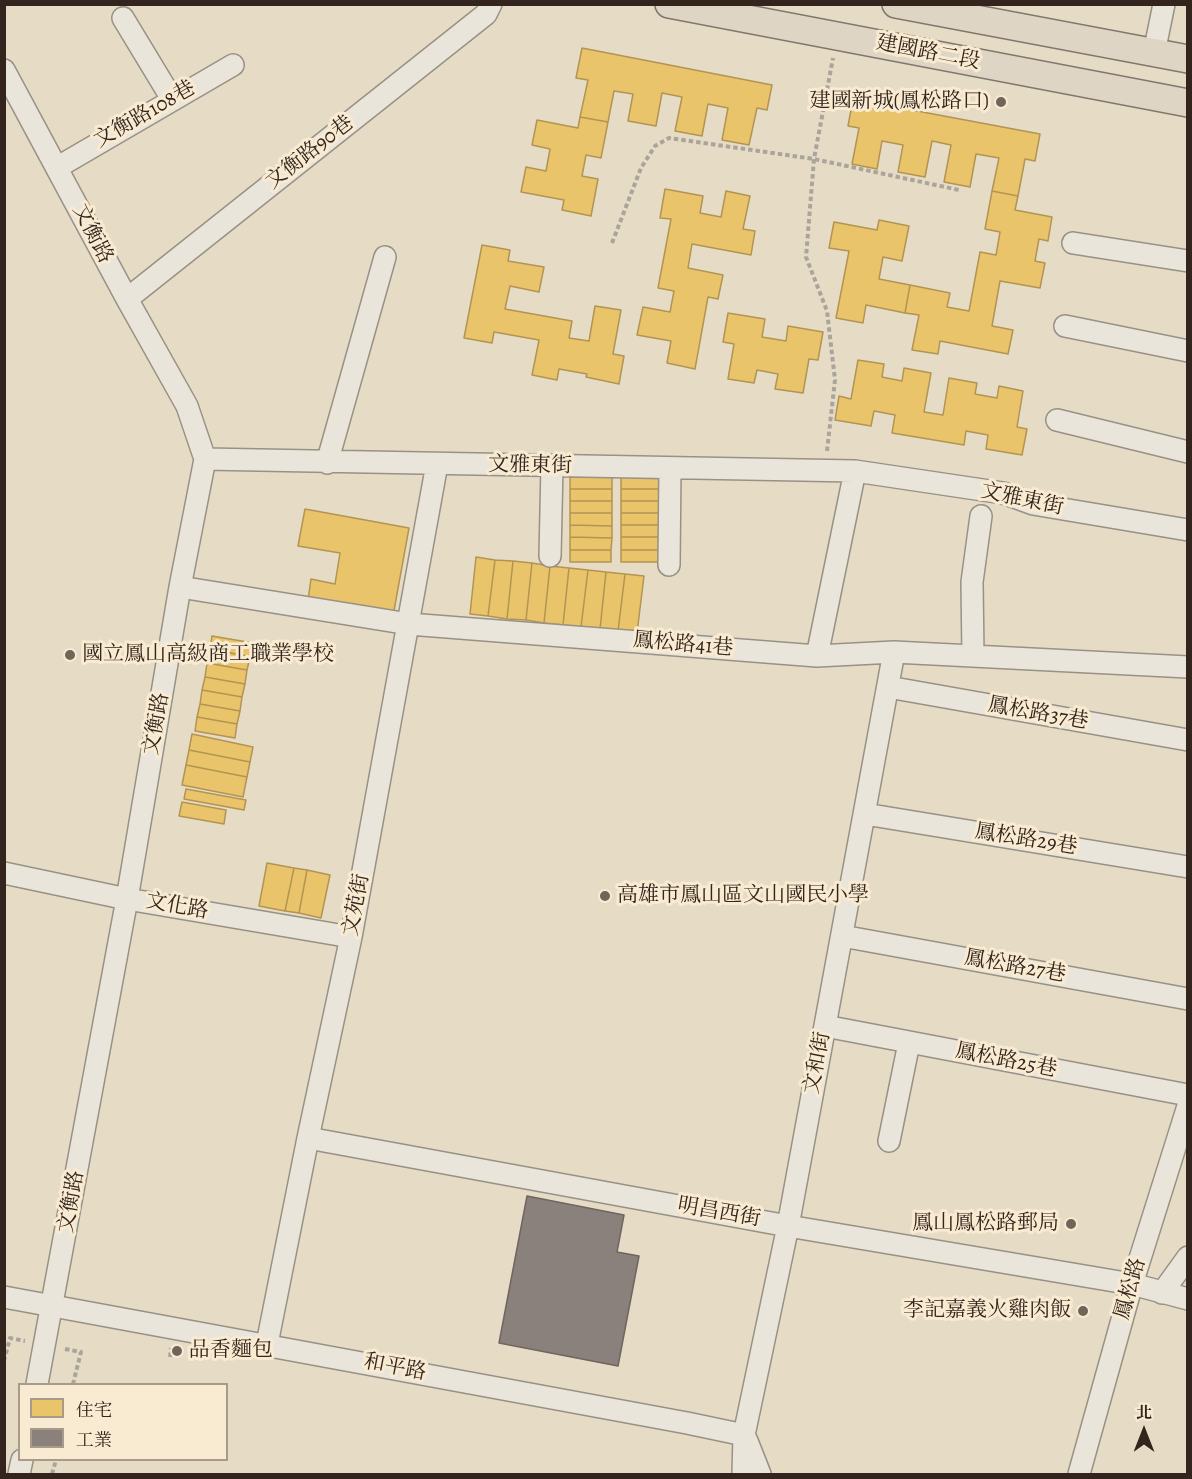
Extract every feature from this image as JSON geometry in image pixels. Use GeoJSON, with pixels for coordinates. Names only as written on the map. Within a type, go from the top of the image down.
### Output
{"type":"FeatureCollection","features":[{"type":"Feature","properties":{"kind":"main road","name":"建國路二段"},"geometry":{"type":"LineString","coordinates":[[669,4],[1188,103]]}},
{"type":"Feature","properties":{"kind":"main road","name":"建國路二段"},"geometry":{"type":"LineString","coordinates":[[896,4],[1188,59]]}},
{"type":"Feature","properties":{"kind":"street","name":"文衡路90巷"},"geometry":{"type":"LineString","coordinates":[[127,300],[486,14],[491,4]]}},
{"type":"Feature","properties":{"kind":"street"},"geometry":{"type":"LineString","coordinates":[[1155,53],[1164,4]]}},
{"type":"Feature","properties":{"kind":"street"},"geometry":{"type":"LineString","coordinates":[[123,18],[172,99]]}},
{"type":"Feature","properties":{"kind":"street","name":"文衡路108巷"},"geometry":{"type":"LineString","coordinates":[[58,167],[233,65]]}},
{"type":"Feature","properties":{"kind":"street","name":"文衡路"},"geometry":{"type":"LineString","coordinates":[[4,70],[58,167],[127,300],[188,406],[205,459],[180,587],[127,899],[53,1307],[37,1383]]}},
{"type":"Feature","properties":{"kind":"street"},"geometry":{"type":"LineString","coordinates":[[1073,243],[1188,261]]}},
{"type":"Feature","properties":{"kind":"street"},"geometry":{"type":"LineString","coordinates":[[327,463],[385,256]]}},
{"type":"Feature","properties":{"kind":"street"},"geometry":{"type":"LineString","coordinates":[[1065,326],[1188,351]]}},
{"type":"Feature","properties":{"kind":"street"},"geometry":{"type":"LineString","coordinates":[[1057,420],[1188,452]]}},
{"type":"Feature","properties":{"kind":"street","name":"文雅東街"},"geometry":{"type":"LineString","coordinates":[[205,459],[855,471],[1003,493],[1033,504],[1188,530]]}},
{"type":"Feature","properties":{"kind":"street","name":"文苑街"},"geometry":{"type":"LineString","coordinates":[[267,1344],[351,937],[437,464]]}},
{"type":"Feature","properties":{"kind":"street"},"geometry":{"type":"LineString","coordinates":[[550,556],[552,466]]}},
{"type":"Feature","properties":{"kind":"street"},"geometry":{"type":"LineString","coordinates":[[669,565],[670,468]]}},
{"type":"Feature","properties":{"kind":"street"},"geometry":{"type":"LineString","coordinates":[[817,656],[855,471]]}},
{"type":"Feature","properties":{"kind":"street"},"geometry":{"type":"LineString","coordinates":[[973,656],[972,582],[981,516]]}},
{"type":"Feature","properties":{"kind":"street","name":"鳳松路41巷"},"geometry":{"type":"LineString","coordinates":[[180,587],[409,624],[817,656],[894,651],[1188,667]]}},
{"type":"Feature","properties":{"kind":"street","name":"文和街"},"geometry":{"type":"LineString","coordinates":[[743,1474],[744,1435],[788,1226],[894,651]]}},
{"type":"Feature","properties":{"kind":"street","name":"鳳松路37巷"},"geometry":{"type":"LineString","coordinates":[[888,687],[1188,740]]}},
{"type":"Feature","properties":{"kind":"street","name":"鳳松路29巷"},"geometry":{"type":"LineString","coordinates":[[865,814],[1188,867]]}},
{"type":"Feature","properties":{"kind":"street","name":"文化路"},"geometry":{"type":"LineString","coordinates":[[4,873],[127,899],[351,937]]}},
{"type":"Feature","properties":{"kind":"street","name":"鳳松路27巷"},"geometry":{"type":"LineString","coordinates":[[842,936],[1188,999]]}},
{"type":"Feature","properties":{"kind":"street","name":"鳳松路25巷"},"geometry":{"type":"LineString","coordinates":[[825,1026],[1188,1095]]}},
{"type":"Feature","properties":{"kind":"street"},"geometry":{"type":"LineString","coordinates":[[890,1141],[909,1042]]}},
{"type":"Feature","properties":{"kind":"street","name":"鳳松路"},"geometry":{"type":"LineString","coordinates":[[1079,1474],[1132,1284],[1188,1106]]}},
{"type":"Feature","properties":{"kind":"street","name":"明昌西街"},"geometry":{"type":"LineString","coordinates":[[308,1138],[788,1226],[1132,1284],[1188,1299]]}},
{"type":"Feature","properties":{"kind":"street"},"geometry":{"type":"LineString","coordinates":[[1162,1293],[1188,1257]]}},
{"type":"Feature","properties":{"kind":"street","name":"和平路"},"geometry":{"type":"LineString","coordinates":[[4,1297],[267,1344],[744,1435]]}},
{"type":"Feature","properties":{"kind":"street"},"geometry":{"type":"LineString","coordinates":[[744,1435],[760,1474]]}},
{"type":"Feature","properties":{"kind":"path"},"geometry":{"type":"LineString","coordinates":[[825,470],[835,380],[827,311],[806,257],[814,159],[837,36]]}},
{"type":"Feature","properties":{"kind":"path"},"geometry":{"type":"LineString","coordinates":[[612,243],[641,168],[655,146],[669,138],[814,159],[959,190]]}},
{"type":"Feature","properties":{"kind":"path"},"geometry":{"type":"LineString","coordinates":[[4,1361],[10,1338]]}},
{"type":"Feature","properties":{"kind":"path"},"geometry":{"type":"LineString","coordinates":[[74,1383],[81,1352]]}},
{"type":"Feature","properties":{"kind":"building: 住宅"},"geometry":{"type":"Polygon","coordinates":[[[582,48],[772,85],[767,110],[757,108],[749,145],[722,140],[728,108],[708,104],[702,136],[675,131],[682,97],[662,93],[656,126],[628,121],[633,94],[614,91],[608,122],[580,117],[588,80],[576,78],[582,48]]]}},
{"type":"Feature","properties":{"kind":"building: 住宅"},"geometry":{"type":"Polygon","coordinates":[[[853,99],[1040,134],[1035,161],[1025,159],[1018,196],[992,191],[999,158],[976,154],[970,187],[944,182],[951,145],[932,141],[925,177],[898,172],[903,145],[882,141],[877,169],[852,164],[859,128],[848,126],[853,99]]]}},
{"type":"Feature","properties":{"kind":"building: 住宅"},"geometry":{"type":"Polygon","coordinates":[[[580,117],[608,122],[601,158],[586,155],[582,176],[598,179],[591,216],[562,210],[564,200],[521,192],[526,167],[546,171],[550,149],[532,145],[537,120],[578,128],[580,117]]]}},
{"type":"Feature","properties":{"kind":"building: 住宅"},"geometry":{"type":"Polygon","coordinates":[[[665,189],[703,196],[700,213],[721,217],[726,191],[750,196],[743,229],[755,231],[751,255],[692,244],[688,268],[723,275],[718,299],[708,297],[695,369],[667,363],[671,341],[637,335],[643,307],[670,312],[674,291],[658,288],[671,219],[660,218],[665,189]]]}},
{"type":"Feature","properties":{"kind":"building: 住宅"},"geometry":{"type":"Polygon","coordinates":[[[992,191],[1018,196],[1015,210],[1052,217],[1048,241],[1039,239],[1035,261],[1045,263],[1040,288],[1000,281],[992,326],[1013,330],[1008,354],[940,341],[938,354],[912,350],[919,315],[905,313],[910,285],[950,293],[947,307],[969,311],[980,252],[996,255],[1000,232],[985,229],[992,191]]]}},
{"type":"Feature","properties":{"kind":"building: 住宅"},"geometry":{"type":"Polygon","coordinates":[[[879,220],[909,226],[902,261],[883,257],[879,279],[910,285],[905,313],[866,305],[863,323],[836,318],[849,251],[829,248],[834,222],[877,230],[879,220]]]}},
{"type":"Feature","properties":{"kind":"building: 住宅"},"geometry":{"type":"Polygon","coordinates":[[[482,245],[510,250],[508,261],[544,267],[539,292],[510,286],[505,309],[572,321],[569,338],[589,341],[595,306],[621,310],[613,354],[624,356],[619,384],[586,377],[587,374],[559,369],[557,380],[532,375],[539,340],[494,332],[492,343],[464,338],[482,245]]]}},
{"type":"Feature","properties":{"kind":"building: 住宅"},"geometry":{"type":"Polygon","coordinates":[[[728,313],[765,319],[762,337],[786,341],[788,326],[823,332],[818,360],[809,359],[803,393],[775,389],[778,374],[757,370],[754,383],[728,379],[734,344],[723,342],[728,313]]]}},
{"type":"Feature","properties":{"kind":"building: 住宅"},"geometry":{"type":"Polygon","coordinates":[[[858,360],[884,364],[882,377],[902,381],[904,368],[931,373],[924,412],[943,415],[949,378],[977,383],[975,394],[997,398],[999,386],[1023,391],[1017,427],[1027,429],[1022,455],[986,449],[988,435],[966,431],[964,445],[892,433],[895,415],[874,411],[871,426],[835,420],[839,396],[851,399],[858,360]]]}},
{"type":"Feature","properties":{"kind":"building: 住宅"},"geometry":{"type":"Polygon","coordinates":[[[570,477],[612,477],[612,489],[570,489],[570,477]]]}},
{"type":"Feature","properties":{"kind":"building: 住宅"},"geometry":{"type":"Polygon","coordinates":[[[621,477],[662,477],[662,489],[621,489],[621,477]]]}},
{"type":"Feature","properties":{"kind":"building: 住宅"},"geometry":{"type":"Polygon","coordinates":[[[570,489],[612,489],[612,501],[570,501],[570,489]]]}},
{"type":"Feature","properties":{"kind":"building: 住宅"},"geometry":{"type":"Polygon","coordinates":[[[621,489],[662,489],[662,501],[621,501],[621,489]]]}},
{"type":"Feature","properties":{"kind":"building: 住宅"},"geometry":{"type":"Polygon","coordinates":[[[570,501],[612,501],[612,513],[570,513],[570,501]]]}},
{"type":"Feature","properties":{"kind":"building: 住宅"},"geometry":{"type":"Polygon","coordinates":[[[621,501],[662,501],[662,513],[621,513],[621,501]]]}},
{"type":"Feature","properties":{"kind":"building: 住宅"},"geometry":{"type":"Polygon","coordinates":[[[305,509],[409,528],[393,616],[308,600],[311,579],[335,584],[340,553],[298,546],[305,509]]]}},
{"type":"Feature","properties":{"kind":"building: 住宅"},"geometry":{"type":"Polygon","coordinates":[[[570,513],[612,513],[612,526],[570,525],[570,513]]]}},
{"type":"Feature","properties":{"kind":"building: 住宅"},"geometry":{"type":"Polygon","coordinates":[[[621,513],[662,513],[662,525],[621,525],[621,513]]]}},
{"type":"Feature","properties":{"kind":"building: 住宅"},"geometry":{"type":"Polygon","coordinates":[[[570,525],[612,526],[612,538],[570,537],[570,525]]]}},
{"type":"Feature","properties":{"kind":"building: 住宅"},"geometry":{"type":"Polygon","coordinates":[[[621,525],[662,525],[662,537],[621,537],[621,525]]]}},
{"type":"Feature","properties":{"kind":"building: 住宅"},"geometry":{"type":"Polygon","coordinates":[[[570,537],[612,538],[611,550],[570,550],[570,537]]]}},
{"type":"Feature","properties":{"kind":"building: 住宅"},"geometry":{"type":"Polygon","coordinates":[[[621,537],[662,537],[662,550],[621,550],[621,537]]]}},
{"type":"Feature","properties":{"kind":"building: 住宅"},"geometry":{"type":"Polygon","coordinates":[[[570,550],[611,550],[611,562],[570,562],[570,550]]]}},
{"type":"Feature","properties":{"kind":"building: 住宅"},"geometry":{"type":"Polygon","coordinates":[[[621,550],[662,550],[662,562],[621,562],[621,550]]]}},
{"type":"Feature","properties":{"kind":"building: 住宅"},"geometry":{"type":"Polygon","coordinates":[[[476,557],[495,560],[488,616],[470,614],[476,557]]]}},
{"type":"Feature","properties":{"kind":"building: 住宅"},"geometry":{"type":"Polygon","coordinates":[[[495,560],[513,561],[507,619],[488,616],[495,560]]]}},
{"type":"Feature","properties":{"kind":"building: 住宅"},"geometry":{"type":"Polygon","coordinates":[[[513,561],[532,563],[526,620],[507,619],[513,561]]]}},
{"type":"Feature","properties":{"kind":"building: 住宅"},"geometry":{"type":"Polygon","coordinates":[[[532,563],[550,566],[544,623],[526,620],[532,563]]]}},
{"type":"Feature","properties":{"kind":"building: 住宅"},"geometry":{"type":"Polygon","coordinates":[[[550,566],[569,568],[563,625],[544,623],[550,566]]]}},
{"type":"Feature","properties":{"kind":"building: 住宅"},"geometry":{"type":"Polygon","coordinates":[[[569,568],[588,570],[581,627],[563,625],[569,568]]]}},
{"type":"Feature","properties":{"kind":"building: 住宅"},"geometry":{"type":"Polygon","coordinates":[[[588,570],[606,572],[600,629],[581,627],[588,570]]]}},
{"type":"Feature","properties":{"kind":"building: 住宅"},"geometry":{"type":"Polygon","coordinates":[[[606,572],[625,574],[618,631],[600,629],[606,572]]]}},
{"type":"Feature","properties":{"kind":"building: 住宅"},"geometry":{"type":"Polygon","coordinates":[[[625,574],[644,576],[637,633],[618,631],[625,574]]]}},
{"type":"Feature","properties":{"kind":"building: 住宅"},"geometry":{"type":"Polygon","coordinates":[[[212,636],[265,645],[263,659],[210,649],[212,636]]]}},
{"type":"Feature","properties":{"kind":"building: 住宅"},"geometry":{"type":"Polygon","coordinates":[[[210,649],[250,657],[247,670],[207,663],[210,649]]]}},
{"type":"Feature","properties":{"kind":"building: 住宅"},"geometry":{"type":"Polygon","coordinates":[[[207,663],[247,670],[245,684],[205,677],[207,663]]]}},
{"type":"Feature","properties":{"kind":"building: 住宅"},"geometry":{"type":"Polygon","coordinates":[[[205,677],[245,684],[242,697],[202,690],[205,677]]]}},
{"type":"Feature","properties":{"kind":"building: 住宅"},"geometry":{"type":"Polygon","coordinates":[[[202,690],[242,697],[240,711],[200,704],[202,690]]]}},
{"type":"Feature","properties":{"kind":"building: 住宅"},"geometry":{"type":"Polygon","coordinates":[[[200,704],[240,711],[237,724],[197,717],[200,704]]]}},
{"type":"Feature","properties":{"kind":"building: 住宅"},"geometry":{"type":"Polygon","coordinates":[[[197,717],[237,724],[235,738],[195,731],[197,717]]]}},
{"type":"Feature","properties":{"kind":"building: 住宅"},"geometry":{"type":"Polygon","coordinates":[[[192,734],[253,747],[250,762],[189,750],[192,734]]]}},
{"type":"Feature","properties":{"kind":"building: 住宅"},"geometry":{"type":"Polygon","coordinates":[[[189,750],[250,762],[247,777],[186,765],[189,750]]]}},
{"type":"Feature","properties":{"kind":"building: 住宅"},"geometry":{"type":"Polygon","coordinates":[[[186,765],[247,777],[243,797],[182,785],[186,765]]]}},
{"type":"Feature","properties":{"kind":"building: 住宅"},"geometry":{"type":"Polygon","coordinates":[[[186,789],[246,800],[244,810],[184,799],[186,789]]]}},
{"type":"Feature","properties":{"kind":"building: 住宅"},"geometry":{"type":"Polygon","coordinates":[[[182,802],[226,810],[224,824],[179,816],[182,802]]]}},
{"type":"Feature","properties":{"kind":"building: 住宅"},"geometry":{"type":"Polygon","coordinates":[[[267,863],[294,868],[285,911],[259,906],[267,863]]]}},
{"type":"Feature","properties":{"kind":"building: 住宅"},"geometry":{"type":"Polygon","coordinates":[[[294,868],[307,870],[299,913],[285,911],[294,868]]]}},
{"type":"Feature","properties":{"kind":"building: 住宅"},"geometry":{"type":"Polygon","coordinates":[[[307,870],[330,875],[321,918],[299,913],[307,870]]]}},
{"type":"Feature","properties":{"kind":"building: 工業"},"geometry":{"type":"Polygon","coordinates":[[[527,1196],[624,1215],[617,1252],[639,1256],[618,1366],[499,1343],[527,1196]]]}},
{"type":"Feature","properties":{"kind":"place","name":"建國新城(鳳松路口)"},"geometry":{"type":"Point","coordinates":[1001,102]}},
{"type":"Feature","properties":{"kind":"place","name":"國立鳳山高級商工職業學校"},"geometry":{"type":"Point","coordinates":[70,655]}},
{"type":"Feature","properties":{"kind":"place","name":"高雄市鳳山區文山國民小學"},"geometry":{"type":"Point","coordinates":[605,896]}},
{"type":"Feature","properties":{"kind":"place","name":"鳳山鳳松路郵局"},"geometry":{"type":"Point","coordinates":[1071,1224]}},
{"type":"Feature","properties":{"kind":"place","name":"李記嘉義火雞肉飯"},"geometry":{"type":"Point","coordinates":[1083,1311]}},
{"type":"Feature","properties":{"kind":"place","name":"品香麵包"},"geometry":{"type":"Point","coordinates":[177,1351]}}]}
